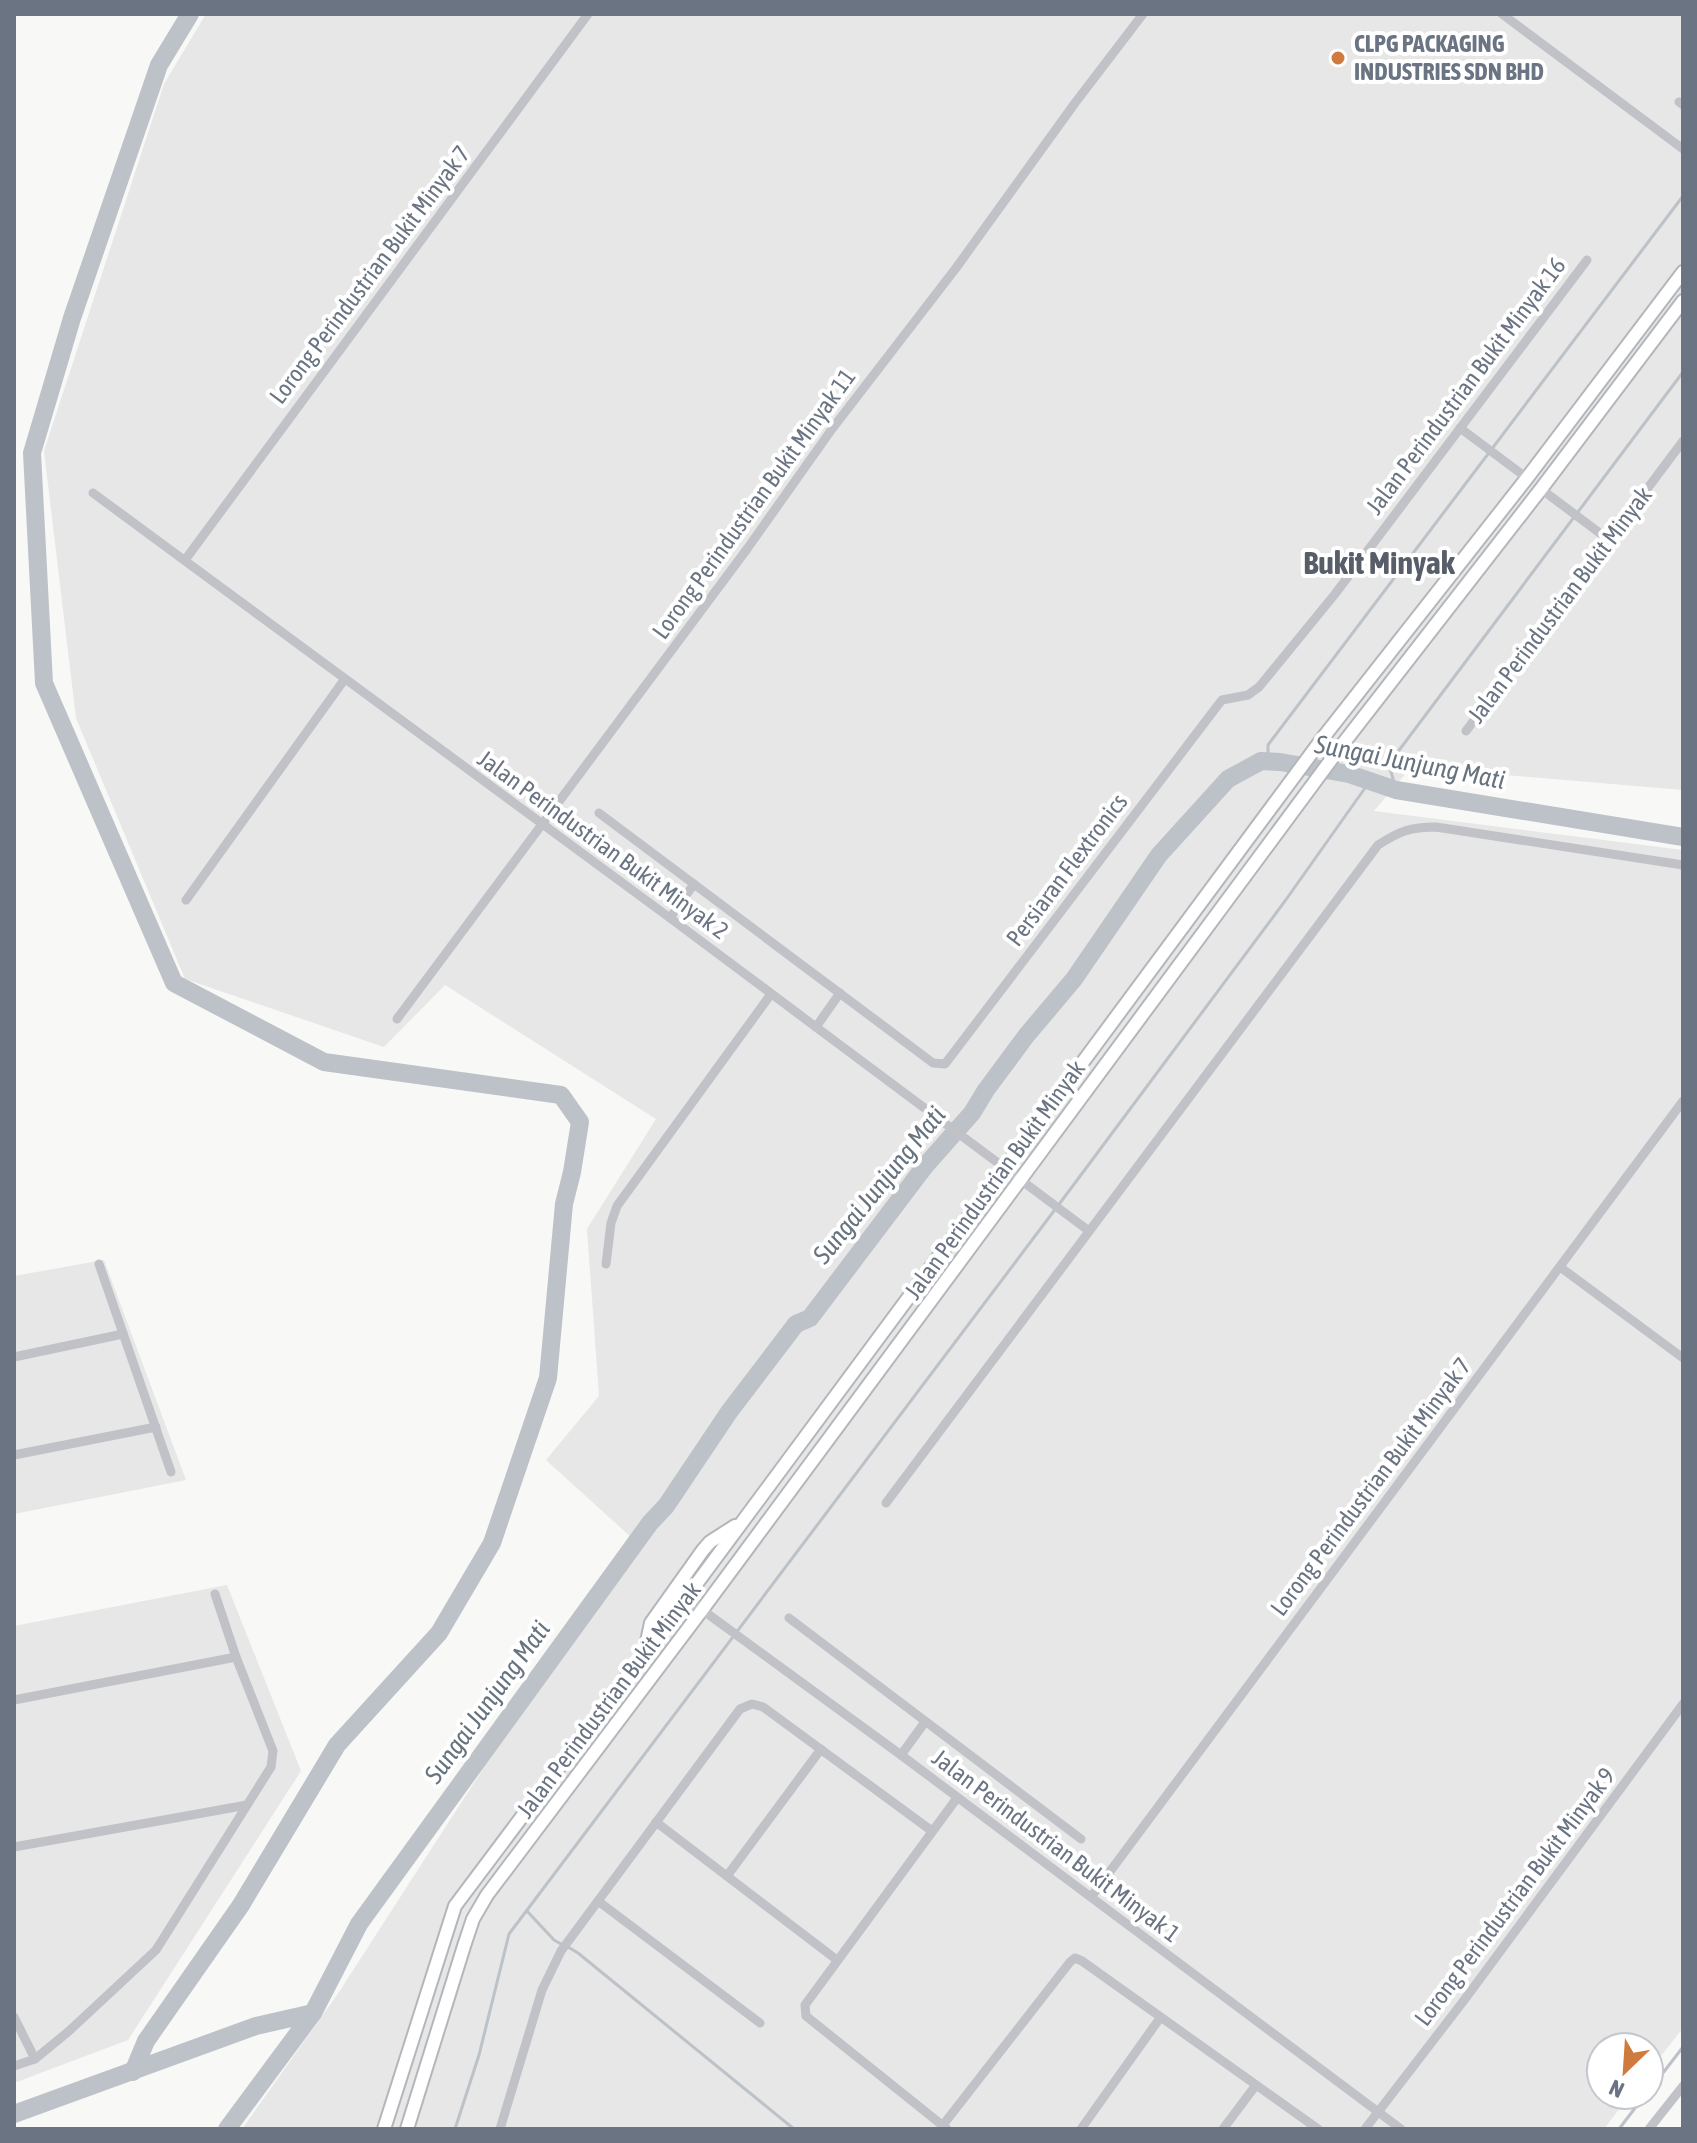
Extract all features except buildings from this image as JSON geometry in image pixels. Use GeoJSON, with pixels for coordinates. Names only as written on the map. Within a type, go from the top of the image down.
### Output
{"type":"FeatureCollection","features":[{"type":"Feature","properties":{"kind":"main road","name":"Jalan Perindustrian Bukit Minyak"},"geometry":{"type":"LineString","coordinates":[[384,2129],[455,1906],[1275,801],[1683,272]]}},
{"type":"Feature","properties":{"kind":"main road","name":"Jalan Perindustrian Bukit Minyak"},"geometry":{"type":"LineString","coordinates":[[407,2129],[473,1919],[487,1895],[702,1610],[1342,745],[1683,301]]}},
{"type":"Feature","properties":{"kind":"main road"},"geometry":{"type":"LineString","coordinates":[[644,1653],[651,1623],[703,1550],[743,1520]]}},
{"type":"Feature","properties":{"kind":"street","name":"Lorong Perindustrian Bukit Minyak 7"},"geometry":{"type":"LineString","coordinates":[[185,560],[588,14]]}},
{"type":"Feature","properties":{"kind":"street","name":"Lorong Perindustrian Bukit Minyak 11"},"geometry":{"type":"LineString","coordinates":[[397,1019],[1143,14]]}},
{"type":"Feature","properties":{"kind":"street"},"geometry":{"type":"LineString","coordinates":[[1502,14],[1683,149]]}},
{"type":"Feature","properties":{"kind":"street","name":"Jalan Perindustrian Bukit Minyak 16"},"geometry":{"type":"LineString","coordinates":[[1222,700],[1248,695],[1259,687],[1335,594],[1587,260]]}},
{"type":"Feature","properties":{"kind":"street"},"geometry":{"type":"LineString","coordinates":[[1460,428],[1527,478]]}},
{"type":"Feature","properties":{"kind":"street","name":"Jalan Perindustrian Bukit Minyak"},"geometry":{"type":"LineString","coordinates":[[1466,731],[1683,441]]}},
{"type":"Feature","properties":{"kind":"street"},"geometry":{"type":"LineString","coordinates":[[1541,489],[1609,540]]}},
{"type":"Feature","properties":{"kind":"street","name":"Jalan Perindustrian Bukit Minyak 2"},"geometry":{"type":"LineString","coordinates":[[93,493],[1089,1231]]}},
{"type":"Feature","properties":{"kind":"street"},"geometry":{"type":"LineString","coordinates":[[186,900],[344,680]]}},
{"type":"Feature","properties":{"kind":"street","name":"Persiaran Flextronics"},"geometry":{"type":"LineString","coordinates":[[840,993],[933,1063],[945,1064],[1222,700]]}},
{"type":"Feature","properties":{"kind":"street"},"geometry":{"type":"LineString","coordinates":[[599,813],[840,993],[816,1027]]}},
{"type":"Feature","properties":{"kind":"street"},"geometry":{"type":"LineString","coordinates":[[886,1503],[1378,845],[1409,828],[1436,827],[1683,865]]}},
{"type":"Feature","properties":{"kind":"street"},"geometry":{"type":"LineString","coordinates":[[670,918],[694,884]]}},
{"type":"Feature","properties":{"kind":"street"},"geometry":{"type":"LineString","coordinates":[[606,1264],[611,1223],[617,1206],[771,994]]}},
{"type":"Feature","properties":{"kind":"street","name":"Lorong Perindustrian Bukit Minyak 7"},"geometry":{"type":"LineString","coordinates":[[1091,1897],[1683,1101]]}},
{"type":"Feature","properties":{"kind":"street"},"geometry":{"type":"LineString","coordinates":[[99,1264],[171,1472]]}},
{"type":"Feature","properties":{"kind":"street"},"geometry":{"type":"LineString","coordinates":[[1560,1267],[1683,1358]]}},
{"type":"Feature","properties":{"kind":"street"},"geometry":{"type":"LineString","coordinates":[[14,1357],[123,1334]]}},
{"type":"Feature","properties":{"kind":"street"},"geometry":{"type":"LineString","coordinates":[[14,1455],[156,1427]]}},
{"type":"Feature","properties":{"kind":"street"},"geometry":{"type":"LineString","coordinates":[[14,2066],[35,2059],[156,1950],[271,1767],[273,1751],[215,1594]]}},
{"type":"Feature","properties":{"kind":"street","name":"Jalan Perindustrian Bukit Minyak 1"},"geometry":{"type":"LineString","coordinates":[[686,1598],[1401,2129]]}},
{"type":"Feature","properties":{"kind":"street","name":"Jalan Perindustrian Bukit Minyak 1"},"geometry":{"type":"LineString","coordinates":[[789,1618],[1081,1839]]}},
{"type":"Feature","properties":{"kind":"street"},"geometry":{"type":"LineString","coordinates":[[14,1700],[236,1657]]}},
{"type":"Feature","properties":{"kind":"street"},"geometry":{"type":"LineString","coordinates":[[500,2129],[542,1990],[561,1951],[740,1709],[752,1704],[763,1707],[932,1831]]}},
{"type":"Feature","properties":{"kind":"street","name":"Lorong Perindustrian Bukit Minyak 9"},"geometry":{"type":"LineString","coordinates":[[1365,2129],[1683,1704]]}},
{"type":"Feature","properties":{"kind":"street"},"geometry":{"type":"LineString","coordinates":[[901,1755],[925,1722]]}},
{"type":"Feature","properties":{"kind":"street"},"geometry":{"type":"LineString","coordinates":[[727,1876],[821,1749]]}},
{"type":"Feature","properties":{"kind":"street"},"geometry":{"type":"LineString","coordinates":[[957,1798],[805,2005],[806,2016],[945,2127],[1075,1958],[1318,2129]]}},
{"type":"Feature","properties":{"kind":"street"},"geometry":{"type":"LineString","coordinates":[[14,1847],[247,1805]]}},
{"type":"Feature","properties":{"kind":"street"},"geometry":{"type":"LineString","coordinates":[[656,1822],[837,1960]]}},
{"type":"Feature","properties":{"kind":"street"},"geometry":{"type":"LineString","coordinates":[[598,1901],[760,2023]]}},
{"type":"Feature","properties":{"kind":"street"},"geometry":{"type":"LineString","coordinates":[[14,2017],[35,2059]]}},
{"type":"Feature","properties":{"kind":"street"},"geometry":{"type":"LineString","coordinates":[[1081,2129],[1160,2018]]}},
{"type":"Feature","properties":{"kind":"street"},"geometry":{"type":"LineString","coordinates":[[1223,2129],[1256,2085]]}},
{"type":"Feature","properties":{"kind":"street"},"geometry":{"type":"LineString","coordinates":[[1649,2129],[1683,2086]]}},
{"type":"Feature","properties":{"kind":"shaded area"},"geometry":{"type":"Polygon","coordinates":[[[206,14],[1683,14],[1683,790],[1411,767],[1374,811],[1683,850],[1683,2028],[1665,2051],[1665,2031],[1585,2031],[1585,2111],[1618,2111],[1604,2129],[242,2129],[339,1992],[632,1538],[546,1460],[599,1396],[587,1229],[656,1119],[445,985],[384,1047],[185,979],[76,718],[44,451],[164,84],[206,14]]]}},
{"type":"Feature","properties":{"kind":"shaded area"},"geometry":{"type":"Polygon","coordinates":[[[104,1260],[186,1480],[14,1514],[14,1276],[104,1260]]]}},
{"type":"Feature","properties":{"kind":"shaded area"},"geometry":{"type":"Polygon","coordinates":[[[227,1585],[301,1771],[128,2040],[14,2083],[14,1626],[227,1585]]]}},
{"type":"Feature","properties":{"kind":"waterway"},"geometry":{"type":"LineString","coordinates":[[133,2072],[146,2041],[241,1905],[337,1745],[439,1633],[492,1543],[548,1378],[564,1204],[580,1122],[561,1095],[324,1062],[174,983],[44,683],[32,453],[72,318],[159,65],[190,14]]}},
{"type":"Feature","properties":{"kind":"waterway"},"geometry":{"type":"LineString","coordinates":[[1268,762],[1268,745],[1683,196]]}},
{"type":"Feature","properties":{"kind":"waterway"},"geometry":{"type":"LineString","coordinates":[[1396,790],[1391,761],[1683,372]]}},
{"type":"Feature","properties":{"kind":"waterway","name":"Sungai Junjung Mati"},"geometry":{"type":"LineString","coordinates":[[227,2129],[313,2013],[359,1924],[650,1523],[666,1506],[729,1412],[796,1324],[810,1318],[925,1166],[972,1113],[1026,1036],[1074,979],[1159,855],[1228,779],[1261,761],[1280,762],[1349,774],[1396,790],[1683,837]]}},
{"type":"Feature","properties":{"kind":"waterway"},"geometry":{"type":"LineString","coordinates":[[455,2129],[479,2055],[509,1934],[1069,1191],[1285,901],[1370,781]]}},
{"type":"Feature","properties":{"kind":"waterway"},"geometry":{"type":"LineString","coordinates":[[527,1911],[561,1944]]}},
{"type":"Feature","properties":{"kind":"waterway"},"geometry":{"type":"LineString","coordinates":[[568,1947],[794,2129]]}},
{"type":"Feature","properties":{"kind":"waterway"},"geometry":{"type":"LineString","coordinates":[[14,2114],[256,2026],[313,2013]]}},
{"type":"Feature","properties":{"kind":"waterway"},"geometry":{"type":"LineString","coordinates":[[1665,2070],[1683,2047]]}},
{"type":"Feature","properties":{"kind":"waterway"},"geometry":{"type":"LineString","coordinates":[[1619,2129],[1633,2111]]}},
{"type":"Feature","properties":{"kind":"place","name":"CLPG PACKAGING INDUSTRIES SDN BHD"},"geometry":{"type":"Point","coordinates":[1338,58]}},
{"type":"Feature","properties":{"kind":"district","name":"Bukit Minyak"},"geometry":{"type":"Point","coordinates":[1379,563]}}]}
